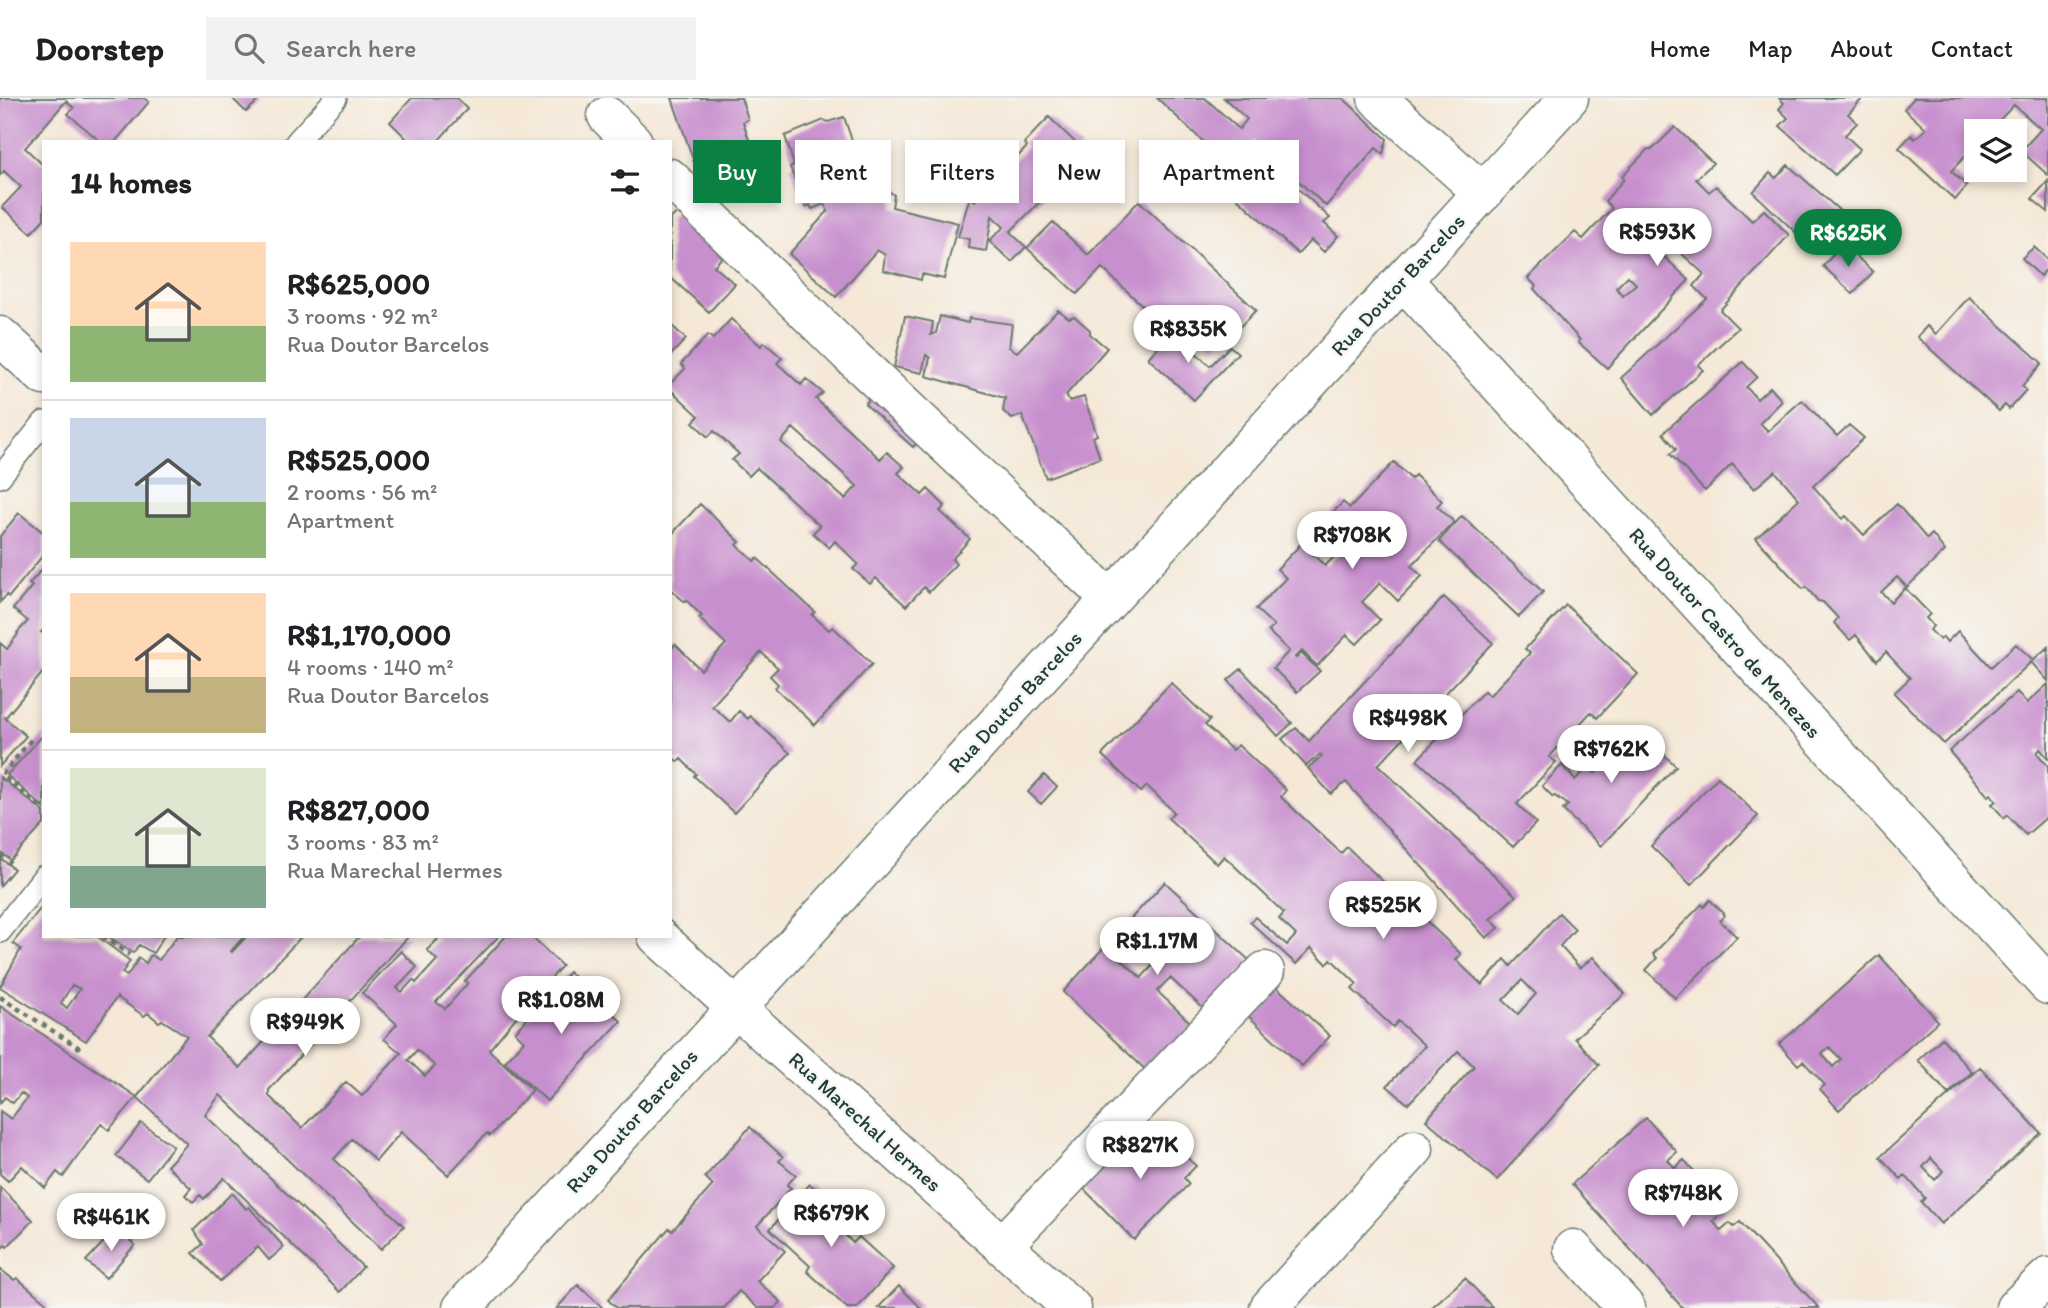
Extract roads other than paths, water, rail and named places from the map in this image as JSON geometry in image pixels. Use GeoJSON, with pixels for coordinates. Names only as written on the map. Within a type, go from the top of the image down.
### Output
{"type":"FeatureCollection","features":[{"type":"Feature","properties":{"kind":"street"},"geometry":{"type":"LineString","coordinates":[[1377,98],[1483,193]]}},
{"type":"Feature","properties":{"kind":"street","name":"Rua Doutor Barcelos"},"geometry":{"type":"LineString","coordinates":[[462,1308],[1569,98]]}},
{"type":"Feature","properties":{"kind":"street"},"geometry":{"type":"LineString","coordinates":[[607,116],[631,140]]}},
{"type":"Feature","properties":{"kind":"street"},"geometry":{"type":"LineString","coordinates":[[672,180],[857,363],[1110,599]]}},
{"type":"Feature","properties":{"kind":"street","name":"Rua Doutor Castro de Menezes"},"geometry":{"type":"LineString","coordinates":[[1403,280],[2048,985]]}},
{"type":"Feature","properties":{"kind":"street"},"geometry":{"type":"LineString","coordinates":[[0,336],[42,374]]}},
{"type":"Feature","properties":{"kind":"street","name":"Rua Marechal Hermes"},"geometry":{"type":"LineString","coordinates":[[659,938],[1072,1308]]}},
{"type":"Feature","properties":{"kind":"street"},"geometry":{"type":"LineString","coordinates":[[1003,1245],[1265,971]]}},
{"type":"Feature","properties":{"kind":"street"},"geometry":{"type":"LineString","coordinates":[[1269,1308],[1414,1150]]}},
{"type":"Feature","properties":{"kind":"street"},"geometry":{"type":"LineString","coordinates":[[1573,1249],[1626,1308]]}},
{"type":"Feature","properties":{"kind":"street"},"geometry":{"type":"LineString","coordinates":[[2015,1308],[2048,1278]]}},
{"type":"Feature","properties":{"kind":"lane"},"geometry":{"type":"LineString","coordinates":[[298,140],[336,98]]}},
{"type":"Feature","properties":{"kind":"lane"},"geometry":{"type":"LineString","coordinates":[[0,477],[42,424]]}},
{"type":"Feature","properties":{"kind":"lane"},"geometry":{"type":"LineString","coordinates":[[0,932],[42,879]]}}]}
